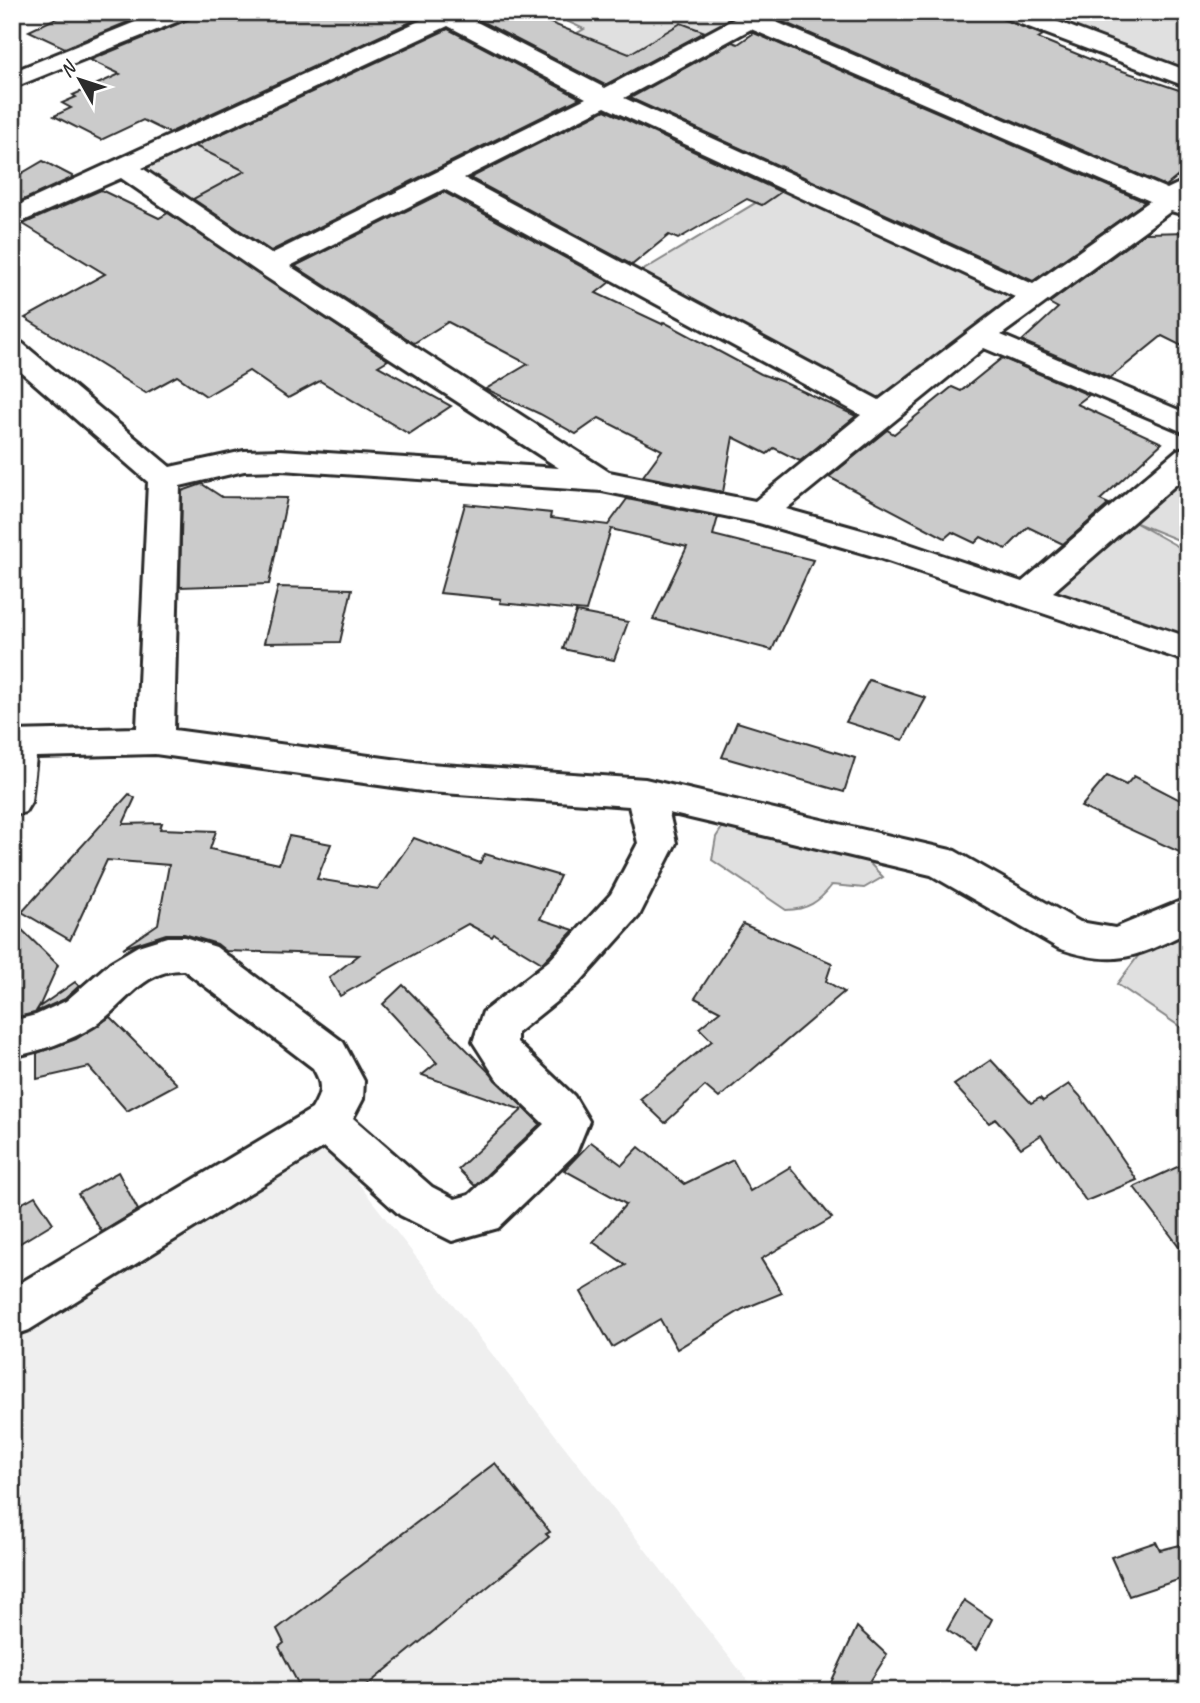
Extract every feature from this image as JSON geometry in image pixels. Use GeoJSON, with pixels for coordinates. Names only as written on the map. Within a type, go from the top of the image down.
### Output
{"type":"FeatureCollection","features":[{"type":"Feature","properties":{"kind":"street"},"geometry":{"type":"LineString","coordinates":[[15,78],[181,12]]}},
{"type":"Feature","properties":{"kind":"street"},"geometry":{"type":"LineString","coordinates":[[1010,12],[1188,80]]}},
{"type":"Feature","properties":{"kind":"street"},"geometry":{"type":"LineString","coordinates":[[12,218],[449,14],[605,98],[1036,296]]}},
{"type":"Feature","properties":{"kind":"street"},"geometry":{"type":"LineString","coordinates":[[268,266],[605,98],[758,16],[1181,198]]}},
{"type":"Feature","properties":{"kind":"street"},"geometry":{"type":"LineString","coordinates":[[124,168],[268,266],[602,481]]}},
{"type":"Feature","properties":{"kind":"street"},"geometry":{"type":"LineString","coordinates":[[446,179],[880,413]]}},
{"type":"Feature","properties":{"kind":"street"},"geometry":{"type":"LineString","coordinates":[[761,513],[880,413],[980,336],[1181,198]]}},
{"type":"Feature","properties":{"kind":"street"},"geometry":{"type":"LineString","coordinates":[[980,336],[1188,425]]}},
{"type":"Feature","properties":{"kind":"street"},"geometry":{"type":"LineString","coordinates":[[12,349],[164,479]]}},
{"type":"Feature","properties":{"kind":"street"},"geometry":{"type":"LineString","coordinates":[[1026,597],[1188,457]]}},
{"type":"Feature","properties":{"kind":"street"},"geometry":{"type":"LineString","coordinates":[[164,479],[244,461],[281,460],[602,481],[761,513],[882,547],[1188,650]]}},
{"type":"Feature","properties":{"kind":"street"},"geometry":{"type":"LineString","coordinates":[[155,741],[164,479]]}},
{"type":"Feature","properties":{"kind":"street"},"geometry":{"type":"LineString","coordinates":[[12,802],[16,743],[155,741],[429,778],[645,793],[941,862],[1072,937],[1115,944],[1134,940],[1188,914]]}},
{"type":"Feature","properties":{"kind":"street"},"geometry":{"type":"LineString","coordinates":[[327,1122],[416,1201],[452,1220],[482,1213],[561,1139],[567,1121],[554,1102],[504,1060],[494,1041],[498,1024],[564,972],[625,905],[657,843],[645,793]]}},
{"type":"Feature","properties":{"kind":"street"},"geometry":{"type":"LineString","coordinates":[[12,1040],[85,1010],[119,978],[166,951],[186,952],[202,959],[328,1055],[343,1080],[341,1099],[327,1122],[12,1314]]}},
{"type":"Feature","properties":{"kind":"shaded area"},"geometry":{"type":"Polygon","coordinates":[[[547,12],[746,12],[600,88],[539,55],[584,29],[547,12]]]}},
{"type":"Feature","properties":{"kind":"shaded area"},"geometry":{"type":"Polygon","coordinates":[[[1021,12],[1188,12],[1188,76],[1021,12]]]}},
{"type":"Feature","properties":{"kind":"shaded area"},"geometry":{"type":"Polygon","coordinates":[[[449,21],[597,98],[269,261],[133,169],[449,21]]]}},
{"type":"Feature","properties":{"kind":"shaded area"},"geometry":{"type":"Polygon","coordinates":[[[782,187],[1015,295],[875,403],[637,274],[782,187]]]}},
{"type":"Feature","properties":{"kind":"shaded area"},"geometry":{"type":"Polygon","coordinates":[[[1188,464],[1188,544],[1134,522],[1188,552],[1188,645],[1035,597],[1188,464]]]}},
{"type":"Feature","properties":{"kind":"shaded area"},"geometry":{"type":"Polygon","coordinates":[[[729,817],[852,845],[883,877],[864,888],[832,885],[812,904],[786,910],[712,860],[716,837],[729,817]]]}},
{"type":"Feature","properties":{"kind":"shaded area"},"geometry":{"type":"Polygon","coordinates":[[[1188,890],[1188,1032],[1117,984],[1188,890]]]}},
{"type":"Feature","properties":{"kind":"shaded area"},"geometry":{"type":"Polygon","coordinates":[[[325,1141],[756,1691],[12,1691],[12,1336],[325,1141]]]}},
{"type":"Feature","properties":{"kind":"building"},"geometry":{"type":"Polygon","coordinates":[[[69,12],[152,12],[65,48],[29,31],[69,12]]]}},
{"type":"Feature","properties":{"kind":"building"},"geometry":{"type":"Polygon","coordinates":[[[194,12],[426,12],[426,15],[169,133],[143,120],[101,140],[54,116],[71,108],[62,103],[76,97],[73,95],[120,74],[90,60],[190,19],[194,12]]]}},
{"type":"Feature","properties":{"kind":"building"},"geometry":{"type":"Polygon","coordinates":[[[472,12],[523,12],[629,54],[681,23],[705,32],[605,85],[471,16],[472,12]]]}},
{"type":"Feature","properties":{"kind":"building"},"geometry":{"type":"Polygon","coordinates":[[[785,12],[984,12],[1000,18],[1043,35],[1038,38],[1099,63],[1188,93],[1188,168],[1166,186],[776,19],[785,12]]]}},
{"type":"Feature","properties":{"kind":"building"},"geometry":{"type":"Polygon","coordinates":[[[448,29],[580,98],[271,251],[193,199],[245,171],[195,146],[448,29]]]}},
{"type":"Feature","properties":{"kind":"building"},"geometry":{"type":"Polygon","coordinates":[[[754,33],[1145,202],[1033,281],[630,98],[732,42],[738,44],[754,33]]]}},
{"type":"Feature","properties":{"kind":"building"},"geometry":{"type":"Polygon","coordinates":[[[605,110],[781,192],[762,205],[747,199],[678,239],[669,235],[632,265],[470,178],[605,110]]]}},
{"type":"Feature","properties":{"kind":"building"},"geometry":{"type":"Polygon","coordinates":[[[43,161],[74,177],[12,205],[12,179],[43,161]]]}},
{"type":"Feature","properties":{"kind":"building"},"geometry":{"type":"Polygon","coordinates":[[[101,190],[159,218],[168,213],[388,360],[378,366],[451,406],[409,434],[320,381],[288,398],[249,371],[206,396],[177,376],[146,393],[25,318],[105,274],[23,224],[101,190]]]}},
{"type":"Feature","properties":{"kind":"building"},"geometry":{"type":"Polygon","coordinates":[[[444,192],[610,282],[596,293],[662,324],[664,322],[761,374],[856,416],[800,461],[774,448],[767,454],[733,437],[723,492],[643,476],[662,450],[599,418],[576,434],[486,389],[528,364],[448,322],[414,343],[295,266],[444,192]]]}},
{"type":"Feature","properties":{"kind":"building"},"geometry":{"type":"Polygon","coordinates":[[[1188,232],[1188,349],[1162,336],[1110,378],[1022,341],[1058,308],[1049,303],[1145,233],[1188,232]]]}},
{"type":"Feature","properties":{"kind":"building"},"geometry":{"type":"Polygon","coordinates":[[[1002,358],[1089,395],[1077,404],[1162,443],[1100,500],[1109,504],[1063,544],[1028,527],[1006,549],[981,537],[975,543],[952,532],[945,538],[829,477],[887,430],[894,434],[952,387],[961,391],[1002,358]]]}},
{"type":"Feature","properties":{"kind":"building"},"geometry":{"type":"Polygon","coordinates":[[[202,484],[222,497],[287,498],[269,584],[180,587],[182,491],[202,484]]]}},
{"type":"Feature","properties":{"kind":"building"},"geometry":{"type":"Polygon","coordinates":[[[627,499],[718,517],[713,535],[813,560],[772,650],[653,619],[687,547],[611,529],[586,611],[500,603],[501,599],[440,593],[465,504],[551,513],[550,518],[608,525],[627,499]]]}},
{"type":"Feature","properties":{"kind":"building"},"geometry":{"type":"Polygon","coordinates":[[[278,587],[352,589],[340,642],[264,643],[278,587]]]}},
{"type":"Feature","properties":{"kind":"building"},"geometry":{"type":"Polygon","coordinates":[[[576,612],[628,622],[614,660],[563,649],[576,612]]]}},
{"type":"Feature","properties":{"kind":"building"},"geometry":{"type":"Polygon","coordinates":[[[869,680],[926,698],[903,740],[846,722],[869,680]]]}},
{"type":"Feature","properties":{"kind":"building"},"geometry":{"type":"Polygon","coordinates":[[[737,722],[855,758],[844,792],[722,757],[737,722]]]}},
{"type":"Feature","properties":{"kind":"building"},"geometry":{"type":"Polygon","coordinates":[[[1107,776],[1126,785],[1134,776],[1188,804],[1188,856],[1081,807],[1107,776]]]}},
{"type":"Feature","properties":{"kind":"building"},"geometry":{"type":"Polygon","coordinates":[[[129,794],[135,798],[123,824],[162,823],[160,829],[216,831],[210,849],[279,864],[289,836],[331,844],[317,879],[378,889],[414,838],[480,863],[485,854],[560,876],[540,919],[574,930],[542,963],[494,934],[492,937],[468,924],[340,996],[329,978],[359,955],[226,951],[217,944],[184,934],[166,934],[123,948],[158,924],[169,865],[107,860],[70,940],[22,912],[129,794]]]}},
{"type":"Feature","properties":{"kind":"building"},"geometry":{"type":"Polygon","coordinates":[[[15,923],[58,965],[39,1007],[75,982],[79,986],[65,999],[38,1011],[38,1008],[35,1013],[13,1018],[15,923]]]}},
{"type":"Feature","properties":{"kind":"building"},"geometry":{"type":"Polygon","coordinates":[[[743,924],[832,963],[826,981],[844,992],[719,1098],[705,1086],[665,1123],[640,1099],[712,1041],[699,1028],[720,1011],[695,998],[743,924]]]}},
{"type":"Feature","properties":{"kind":"building"},"geometry":{"type":"Polygon","coordinates":[[[403,985],[540,1124],[475,1186],[458,1169],[522,1110],[422,1075],[437,1063],[383,1004],[403,985]]]}},
{"type":"Feature","properties":{"kind":"building"},"geometry":{"type":"Polygon","coordinates":[[[110,1017],[177,1084],[127,1111],[89,1067],[37,1079],[37,1053],[76,1039],[110,1017]]]}},
{"type":"Feature","properties":{"kind":"building"},"geometry":{"type":"Polygon","coordinates":[[[991,1060],[1031,1103],[1040,1098],[1043,1101],[1069,1084],[1137,1180],[1086,1201],[1041,1135],[1021,1148],[996,1119],[989,1123],[954,1085],[991,1060]]]}},
{"type":"Feature","properties":{"kind":"building"},"geometry":{"type":"Polygon","coordinates":[[[591,1142],[622,1165],[639,1147],[684,1184],[733,1160],[750,1191],[790,1167],[832,1218],[761,1259],[782,1293],[743,1309],[677,1349],[660,1319],[612,1347],[581,1292],[626,1265],[593,1242],[626,1204],[564,1170],[591,1142]]]}},
{"type":"Feature","properties":{"kind":"building"},"geometry":{"type":"Polygon","coordinates":[[[1188,1162],[1188,1258],[1134,1187],[1188,1162]]]}},
{"type":"Feature","properties":{"kind":"building"},"geometry":{"type":"Polygon","coordinates":[[[118,1172],[138,1210],[102,1232],[78,1194],[118,1172]]]}},
{"type":"Feature","properties":{"kind":"building"},"geometry":{"type":"Polygon","coordinates":[[[35,1196],[53,1223],[12,1248],[12,1209],[35,1196]]]}},
{"type":"Feature","properties":{"kind":"building"},"geometry":{"type":"Polygon","coordinates":[[[495,1463],[550,1532],[546,1534],[549,1537],[360,1691],[302,1691],[279,1647],[284,1643],[277,1629],[495,1463]]]}},
{"type":"Feature","properties":{"kind":"building"},"geometry":{"type":"Polygon","coordinates":[[[1156,1542],[1160,1550],[1188,1543],[1187,1577],[1129,1596],[1111,1557],[1156,1542]]]}},
{"type":"Feature","properties":{"kind":"building"},"geometry":{"type":"Polygon","coordinates":[[[964,1600],[992,1619],[976,1650],[947,1630],[964,1600]]]}},
{"type":"Feature","properties":{"kind":"building"},"geometry":{"type":"Polygon","coordinates":[[[857,1627],[887,1655],[864,1691],[827,1691],[857,1627]]]}}]}
